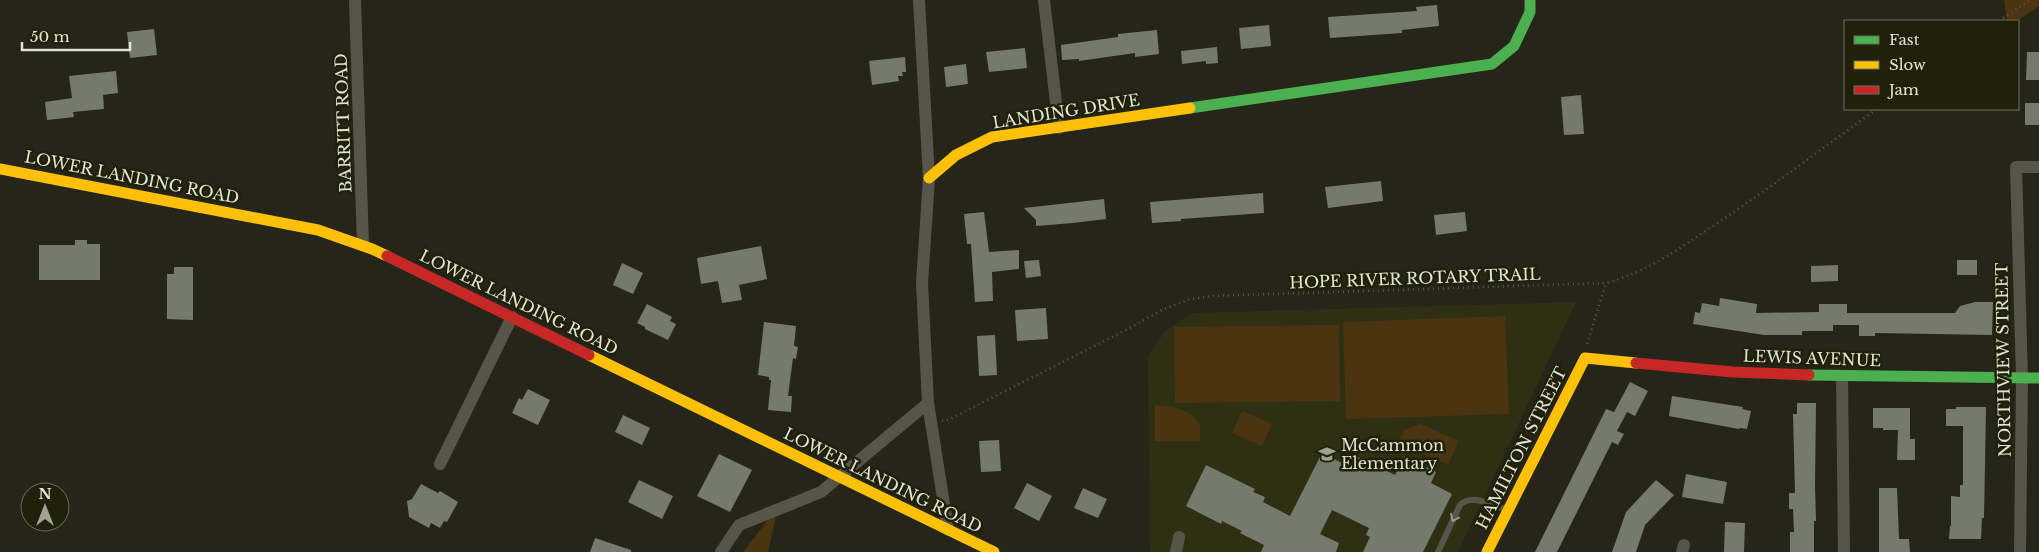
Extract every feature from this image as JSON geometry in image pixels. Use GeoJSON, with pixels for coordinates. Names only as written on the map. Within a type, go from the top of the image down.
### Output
{"type":"FeatureCollection","features":[{"type":"Feature","properties":{"kind":"street","name":"BARRITT ROAD"},"geometry":{"type":"LineString","coordinates":[[355,0],[363,245]]}},
{"type":"Feature","properties":{"kind":"street"},"geometry":{"type":"LineString","coordinates":[[919,0],[929,178],[922,282],[928,403],[948,530]]}},
{"type":"Feature","properties":{"kind":"street"},"geometry":{"type":"LineString","coordinates":[[1044,0],[1059,128]]}},
{"type":"Feature","properties":{"kind":"street","name":"LANDING DRIVE"},"geometry":{"type":"LineString","coordinates":[[929,178],[956,154],[992,137],[1492,64],[1514,46],[1530,12],[1530,0]]}},
{"type":"Feature","properties":{"kind":"street","name":"NORTHVIEW STREET"},"geometry":{"type":"LineString","coordinates":[[2020,552],[2022,378],[2016,167],[2039,167]]}},
{"type":"Feature","properties":{"kind":"street","name":"LOWER LANDING ROAD"},"geometry":{"type":"LineString","coordinates":[[0,169],[318,230],[363,245],[994,552]]}},
{"type":"Feature","properties":{"kind":"street"},"geometry":{"type":"LineString","coordinates":[[440,464],[512,317]]}},
{"type":"Feature","properties":{"kind":"street","name":"LEWIS AVENUE"},"geometry":{"type":"LineString","coordinates":[[1585,358],[1733,372],[1842,377],[2039,378]]}},
{"type":"Feature","properties":{"kind":"street","name":"HAMILTON STREET"},"geometry":{"type":"LineString","coordinates":[[1487,552],[1585,358]]}},
{"type":"Feature","properties":{"kind":"street"},"geometry":{"type":"LineString","coordinates":[[1842,377],[1844,552]]}},
{"type":"Feature","properties":{"kind":"street"},"geometry":{"type":"LineString","coordinates":[[721,552],[739,525],[822,492],[928,403]]}},
{"type":"Feature","properties":{"kind":"street"},"geometry":{"type":"LineString","coordinates":[[1176,552],[1179,537]]}},
{"type":"Feature","properties":{"kind":"lane"},"geometry":{"type":"LineString","coordinates":[[1438,552],[1460,506],[1465,500],[1473,499],[1508,510]]}},
{"type":"Feature","properties":{"kind":"path"},"geometry":{"type":"LineString","coordinates":[[2000,20],[2030,0]]}},
{"type":"Feature","properties":{"kind":"path","name":"HOPE RIVER ROTARY TRAIL"},"geometry":{"type":"LineString","coordinates":[[931,423],[948,420],[1164,309],[1187,300],[1212,296],[1606,283],[1625,278],[1657,264],[1735,211],[1875,110]]}},
{"type":"Feature","properties":{"kind":"path"},"geometry":{"type":"LineString","coordinates":[[1585,358],[1588,339],[1606,283]]}},
{"type":"Feature","properties":{"kind":"shaded area"},"geometry":{"type":"Polygon","coordinates":[[[2004,0],[2039,0],[2039,6],[2018,20],[2007,20],[2004,0]]]}},
{"type":"Feature","properties":{"kind":"shaded area","name":"McCammon Elementary"},"geometry":{"type":"Polygon","coordinates":[[[1576,302],[1458,552],[1150,552],[1148,356],[1166,330],[1193,313],[1576,302]]]}},
{"type":"Feature","properties":{"kind":"shaded area"},"geometry":{"type":"Polygon","coordinates":[[[1505,316],[1509,414],[1346,419],[1343,322],[1505,316]]]}},
{"type":"Feature","properties":{"kind":"shaded area"},"geometry":{"type":"Polygon","coordinates":[[[1339,325],[1340,401],[1175,403],[1174,327],[1339,325]]]}},
{"type":"Feature","properties":{"kind":"shaded area"},"geometry":{"type":"Polygon","coordinates":[[[1155,405],[1174,407],[1191,414],[1200,426],[1200,441],[1155,441],[1155,405]]]}},
{"type":"Feature","properties":{"kind":"shaded area"},"geometry":{"type":"Polygon","coordinates":[[[1242,411],[1272,424],[1262,446],[1232,433],[1242,411]]]}},
{"type":"Feature","properties":{"kind":"shaded area"},"geometry":{"type":"Polygon","coordinates":[[[1421,424],[1459,441],[1448,465],[1398,443],[1404,430],[1421,424]]]}},
{"type":"Feature","properties":{"kind":"shaded area"},"geometry":{"type":"Polygon","coordinates":[[[778,507],[768,552],[743,552],[778,507]]]}},
{"type":"Feature","properties":{"kind":"building"},"geometry":{"type":"Polygon","coordinates":[[[1437,5],[1439,26],[1402,30],[1402,33],[1330,38],[1328,17],[1417,11],[1416,7],[1437,5]]]}},
{"type":"Feature","properties":{"kind":"building"},"geometry":{"type":"Polygon","coordinates":[[[1269,25],[1271,46],[1241,49],[1239,28],[1269,25]]]}},
{"type":"Feature","properties":{"kind":"building"},"geometry":{"type":"Polygon","coordinates":[[[154,29],[157,55],[130,58],[127,32],[154,29]]]}},
{"type":"Feature","properties":{"kind":"building"},"geometry":{"type":"Polygon","coordinates":[[[1157,30],[1159,54],[1135,57],[1135,53],[1079,61],[1079,59],[1062,60],[1061,45],[1118,37],[1118,34],[1157,30]]]}},
{"type":"Feature","properties":{"kind":"building"},"geometry":{"type":"Polygon","coordinates":[[[1217,47],[1218,63],[1206,64],[1206,61],[1182,64],[1181,51],[1217,47]]]}},
{"type":"Feature","properties":{"kind":"building"},"geometry":{"type":"Polygon","coordinates":[[[1025,48],[1027,68],[989,72],[986,52],[1025,48]]]}},
{"type":"Feature","properties":{"kind":"building"},"geometry":{"type":"Polygon","coordinates":[[[2027,52],[2039,52],[2039,80],[2026,80],[2027,52]]]}},
{"type":"Feature","properties":{"kind":"building"},"geometry":{"type":"Polygon","coordinates":[[[905,57],[906,72],[902,72],[903,76],[898,76],[899,81],[872,85],[869,61],[905,57]]]}},
{"type":"Feature","properties":{"kind":"building"},"geometry":{"type":"Polygon","coordinates":[[[966,64],[968,84],[946,87],[944,67],[966,64]]]}},
{"type":"Feature","properties":{"kind":"building"},"geometry":{"type":"Polygon","coordinates":[[[116,71],[118,93],[103,95],[104,109],[73,112],[74,117],[47,120],[45,102],[72,98],[69,76],[116,71]]]}},
{"type":"Feature","properties":{"kind":"building"},"geometry":{"type":"Polygon","coordinates":[[[1581,95],[1584,134],[1564,135],[1561,97],[1581,95]]]}},
{"type":"Feature","properties":{"kind":"building"},"geometry":{"type":"Polygon","coordinates":[[[2025,103],[2039,103],[2039,125],[2025,125],[2025,103]]]}},
{"type":"Feature","properties":{"kind":"building"},"geometry":{"type":"Polygon","coordinates":[[[1381,181],[1383,201],[1328,208],[1325,187],[1381,181]]]}},
{"type":"Feature","properties":{"kind":"building"},"geometry":{"type":"Polygon","coordinates":[[[1263,193],[1264,213],[1152,223],[1150,202],[1263,193]]]}},
{"type":"Feature","properties":{"kind":"building"},"geometry":{"type":"Polygon","coordinates":[[[1104,199],[1106,219],[1073,223],[1036,226],[1036,220],[1024,208],[1104,199]]]}},
{"type":"Feature","properties":{"kind":"building"},"geometry":{"type":"Polygon","coordinates":[[[984,212],[989,252],[1019,250],[1019,269],[992,272],[993,301],[975,302],[971,244],[967,244],[964,214],[984,212]]]}},
{"type":"Feature","properties":{"kind":"building"},"geometry":{"type":"Polygon","coordinates":[[[1465,212],[1467,231],[1436,235],[1434,215],[1465,212]]]}},
{"type":"Feature","properties":{"kind":"building"},"geometry":{"type":"Polygon","coordinates":[[[75,240],[87,240],[87,244],[100,244],[100,280],[39,280],[39,245],[75,245],[75,240]]]}},
{"type":"Feature","properties":{"kind":"building"},"geometry":{"type":"Polygon","coordinates":[[[761,246],[767,279],[739,285],[742,300],[722,303],[718,281],[701,284],[697,258],[761,246]]]}},
{"type":"Feature","properties":{"kind":"building"},"geometry":{"type":"Polygon","coordinates":[[[1039,260],[1041,276],[1026,278],[1024,261],[1039,260]]]}},
{"type":"Feature","properties":{"kind":"building"},"geometry":{"type":"Polygon","coordinates":[[[1957,260],[1977,260],[1977,275],[1957,275],[1957,260]]]}},
{"type":"Feature","properties":{"kind":"building"},"geometry":{"type":"Polygon","coordinates":[[[622,263],[643,273],[633,294],[613,285],[622,263]]]}},
{"type":"Feature","properties":{"kind":"building"},"geometry":{"type":"Polygon","coordinates":[[[1838,265],[1838,281],[1811,282],[1811,266],[1838,265]]]}},
{"type":"Feature","properties":{"kind":"building"},"geometry":{"type":"Polygon","coordinates":[[[174,267],[193,267],[193,320],[167,319],[167,274],[174,274],[174,267]]]}},
{"type":"Feature","properties":{"kind":"building"},"geometry":{"type":"Polygon","coordinates":[[[1720,298],[1757,304],[1756,313],[1819,312],[1819,304],[1847,304],[1847,313],[1955,313],[1960,306],[1975,302],[1993,302],[1992,335],[1875,333],[1875,336],[1859,336],[1859,325],[1833,325],[1833,331],[1802,331],[1802,335],[1764,335],[1693,324],[1695,312],[1700,313],[1702,303],[1719,306],[1720,298]]]}},
{"type":"Feature","properties":{"kind":"building"},"geometry":{"type":"Polygon","coordinates":[[[647,304],[672,317],[670,321],[676,324],[668,340],[637,323],[647,304]]]}},
{"type":"Feature","properties":{"kind":"building"},"geometry":{"type":"Polygon","coordinates":[[[1046,308],[1048,339],[1017,341],[1015,310],[1046,308]]]}},
{"type":"Feature","properties":{"kind":"building"},"geometry":{"type":"Polygon","coordinates":[[[764,322],[796,326],[794,346],[798,347],[796,359],[793,358],[788,396],[792,396],[791,412],[768,410],[771,380],[769,380],[769,377],[758,375],[764,322]]]}},
{"type":"Feature","properties":{"kind":"building"},"geometry":{"type":"Polygon","coordinates":[[[995,335],[997,375],[979,376],[977,336],[995,335]]]}},
{"type":"Feature","properties":{"kind":"building"},"geometry":{"type":"Polygon","coordinates":[[[1630,382],[1648,391],[1635,416],[1627,412],[1617,431],[1624,434],[1618,445],[1612,442],[1557,552],[1535,552],[1606,409],[1614,412],[1630,382]]]}},
{"type":"Feature","properties":{"kind":"building"},"geometry":{"type":"Polygon","coordinates":[[[528,389],[550,400],[538,425],[512,413],[519,398],[522,400],[528,389]]]}},
{"type":"Feature","properties":{"kind":"building"},"geometry":{"type":"Polygon","coordinates":[[[1672,396],[1743,407],[1742,409],[1751,411],[1747,429],[1669,416],[1672,396]]]}},
{"type":"Feature","properties":{"kind":"building"},"geometry":{"type":"Polygon","coordinates":[[[1797,403],[1816,403],[1816,521],[1814,521],[1814,552],[1790,552],[1790,532],[1794,532],[1793,509],[1789,509],[1789,493],[1795,493],[1793,414],[1797,414],[1797,403]]]}},
{"type":"Feature","properties":{"kind":"building"},"geometry":{"type":"Polygon","coordinates":[[[1956,407],[1986,407],[1984,518],[1982,518],[1981,539],[1949,539],[1951,496],[1960,497],[1960,485],[1963,485],[1963,426],[1946,426],[1946,409],[1956,409],[1956,407]]]}},
{"type":"Feature","properties":{"kind":"building"},"geometry":{"type":"Polygon","coordinates":[[[1873,408],[1910,408],[1910,439],[1915,439],[1915,460],[1897,460],[1898,430],[1873,428],[1873,408]]]}},
{"type":"Feature","properties":{"kind":"building"},"geometry":{"type":"Polygon","coordinates":[[[623,415],[650,428],[642,445],[615,432],[623,415]]]}},
{"type":"Feature","properties":{"kind":"building"},"geometry":{"type":"Polygon","coordinates":[[[999,440],[1001,471],[981,472],[979,441],[999,440]]]}},
{"type":"Feature","properties":{"kind":"building"},"geometry":{"type":"Polygon","coordinates":[[[1322,453],[1350,467],[1356,456],[1395,475],[1405,456],[1436,472],[1431,483],[1452,494],[1423,552],[1363,552],[1370,537],[1366,535],[1369,528],[1332,510],[1320,534],[1339,543],[1336,552],[1261,552],[1264,545],[1240,533],[1242,531],[1222,521],[1221,524],[1186,506],[1206,465],[1255,489],[1253,492],[1265,497],[1263,502],[1290,516],[1322,453]]]}},
{"type":"Feature","properties":{"kind":"building"},"geometry":{"type":"Polygon","coordinates":[[[719,454],[752,470],[730,512],[697,496],[719,454]]]}},
{"type":"Feature","properties":{"kind":"building"},"geometry":{"type":"Polygon","coordinates":[[[1686,474],[1727,482],[1723,504],[1682,497],[1686,474]]]}},
{"type":"Feature","properties":{"kind":"building"},"geometry":{"type":"Polygon","coordinates":[[[639,480],[673,496],[662,519],[628,502],[639,480]]]}},
{"type":"Feature","properties":{"kind":"building"},"geometry":{"type":"Polygon","coordinates":[[[1656,480],[1674,495],[1645,525],[1636,552],[1612,552],[1626,512],[1656,480]]]}},
{"type":"Feature","properties":{"kind":"building"},"geometry":{"type":"Polygon","coordinates":[[[1027,483],[1052,496],[1039,521],[1014,508],[1027,483]]]}},
{"type":"Feature","properties":{"kind":"building"},"geometry":{"type":"Polygon","coordinates":[[[421,484],[438,493],[440,491],[458,502],[447,522],[444,521],[440,528],[431,523],[429,528],[409,517],[407,501],[412,499],[421,484]]]}},
{"type":"Feature","properties":{"kind":"building"},"geometry":{"type":"Polygon","coordinates":[[[1083,488],[1107,499],[1098,518],[1074,508],[1083,488]]]}},
{"type":"Feature","properties":{"kind":"building"},"geometry":{"type":"Polygon","coordinates":[[[1879,488],[1897,488],[1899,539],[1909,539],[1910,552],[1879,552],[1879,488]]]}},
{"type":"Feature","properties":{"kind":"building"},"geometry":{"type":"Polygon","coordinates":[[[1725,522],[1745,523],[1744,552],[1724,552],[1725,522]]]}},
{"type":"Feature","properties":{"kind":"building"},"geometry":{"type":"Polygon","coordinates":[[[595,538],[631,550],[631,552],[590,552],[595,538]]]}},
{"type":"Feature","properties":{"kind":"traffic: fast"},"geometry":{"type":"LineString","coordinates":[[1190,108],[1492,64],[1514,46],[1530,12],[1530,0]]}},
{"type":"Feature","properties":{"kind":"traffic: fast"},"geometry":{"type":"LineString","coordinates":[[1809,375],[2039,378]]}},
{"type":"Feature","properties":{"kind":"traffic: slow"},"geometry":{"type":"LineString","coordinates":[[929,178],[956,155],[992,137],[1190,108]]}},
{"type":"Feature","properties":{"kind":"traffic: slow"},"geometry":{"type":"LineString","coordinates":[[0,169],[318,230],[387,256]]}},
{"type":"Feature","properties":{"kind":"traffic: slow"},"geometry":{"type":"LineString","coordinates":[[589,355],[994,552]]}},
{"type":"Feature","properties":{"kind":"traffic: slow"},"geometry":{"type":"LineString","coordinates":[[1487,552],[1585,358],[1636,363]]}},
{"type":"Feature","properties":{"kind":"traffic: jam"},"geometry":{"type":"LineString","coordinates":[[387,256],[589,355]]}},
{"type":"Feature","properties":{"kind":"traffic: jam"},"geometry":{"type":"LineString","coordinates":[[1636,363],[1733,372],[1809,375]]}},
{"type":"Feature","properties":{"kind":"place","name":"McCammon Elementary"},"geometry":{"type":"Point","coordinates":[1327,454]}}]}
